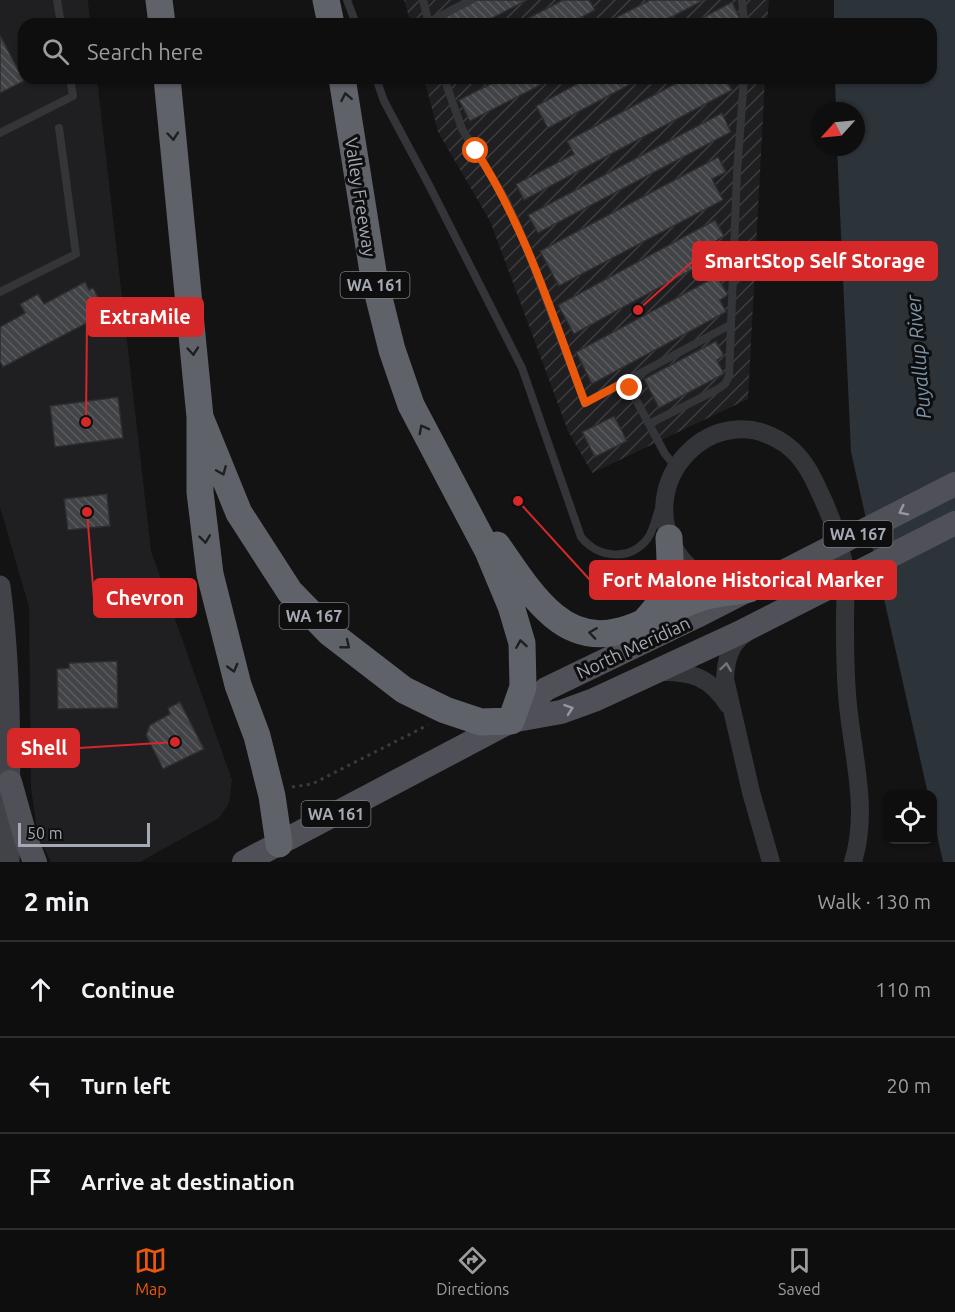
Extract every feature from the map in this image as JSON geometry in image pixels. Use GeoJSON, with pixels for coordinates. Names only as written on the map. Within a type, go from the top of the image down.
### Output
{"type":"FeatureCollection","features":[{"type":"Feature","properties":{"kind":"highway"},"geometry":{"type":"LineString","coordinates":[[159,0],[161,18]]}},
{"type":"Feature","properties":{"kind":"highway"},"geometry":{"type":"LineString","coordinates":[[326,0],[330,18]]}},
{"type":"Feature","properties":{"kind":"highway","name":"WA 161"},"geometry":{"type":"LineString","coordinates":[[168,84],[200,417],[200,492],[210,574],[238,685],[257,736],[272,796],[279,844]]}},
{"type":"Feature","properties":{"kind":"highway","name":"Valley Freeway"},"geometry":{"type":"LineString","coordinates":[[343,84],[374,278],[392,350],[411,405],[451,480]]}},
{"type":"Feature","properties":{"kind":"highway","name":"WA 167"},"geometry":{"type":"LineString","coordinates":[[200,417],[239,513],[290,592],[330,633],[404,690],[445,710],[481,722],[511,721]]}},
{"type":"Feature","properties":{"kind":"highway","name":"WA 161"},"geometry":{"type":"LineString","coordinates":[[451,480],[488,550],[511,606],[522,644],[523,687],[511,721]]}},
{"type":"Feature","properties":{"kind":"highway","name":"WA 167"},"geometry":{"type":"LineString","coordinates":[[451,480],[537,600],[555,617],[577,630],[592,634],[616,633],[703,597],[754,587]]}},
{"type":"Feature","properties":{"kind":"highway"},"geometry":{"type":"LineString","coordinates":[[644,622],[660,605],[666,594],[671,567],[669,538]]}},
{"type":"Feature","properties":{"kind":"main road","name":"North Meridian"},"geometry":{"type":"LineString","coordinates":[[244,862],[511,721],[546,688],[697,616],[955,484]]}},
{"type":"Feature","properties":{"kind":"main road","name":"North Meridian"},"geometry":{"type":"LineString","coordinates":[[511,721],[561,712],[594,700],[769,618],[955,523]]}},
{"type":"Feature","properties":{"kind":"main road"},"geometry":{"type":"LineString","coordinates":[[0,586],[8,653],[9,862]]}},
{"type":"Feature","properties":{"kind":"main road"},"geometry":{"type":"LineString","coordinates":[[10,782],[35,862]]}},
{"type":"Feature","properties":{"kind":"street"},"geometry":{"type":"LineString","coordinates":[[754,587],[714,583],[699,574],[682,560],[669,538],[663,513],[666,489],[675,466],[692,448],[713,435],[737,430],[761,433],[784,443],[802,459],[827,507],[837,536],[844,572],[848,703],[861,794],[860,823],[853,862]]}},
{"type":"Feature","properties":{"kind":"street"},"geometry":{"type":"LineString","coordinates":[[769,618],[731,647],[726,662],[725,679],[751,792],[771,862]]}},
{"type":"Feature","properties":{"kind":"street"},"geometry":{"type":"LineString","coordinates":[[655,672],[678,671],[692,674],[706,681],[720,693],[736,723]]}},
{"type":"Feature","properties":{"kind":"lane"},"geometry":{"type":"LineString","coordinates":[[57,0],[60,18]]}},
{"type":"Feature","properties":{"kind":"lane"},"geometry":{"type":"LineString","coordinates":[[346,0],[354,18]]}},
{"type":"Feature","properties":{"kind":"lane"},"geometry":{"type":"LineString","coordinates":[[423,0],[428,18]]}},
{"type":"Feature","properties":{"kind":"lane"},"geometry":{"type":"LineString","coordinates":[[438,18],[471,0]]}},
{"type":"Feature","properties":{"kind":"lane"},"geometry":{"type":"LineString","coordinates":[[742,0],[744,18]]}},
{"type":"Feature","properties":{"kind":"lane"},"geometry":{"type":"LineString","coordinates":[[0,134],[73,96],[71,84]]}},
{"type":"Feature","properties":{"kind":"lane"},"geometry":{"type":"LineString","coordinates":[[378,84],[384,100],[522,368],[581,537],[594,550],[615,555],[624,554],[642,544],[649,536],[666,489]]}},
{"type":"Feature","properties":{"kind":"lane"},"geometry":{"type":"LineString","coordinates":[[446,84],[462,129],[506,200],[523,238],[585,403],[730,326]]}},
{"type":"Feature","properties":{"kind":"lane"},"geometry":{"type":"LineString","coordinates":[[649,424],[718,389],[725,384],[729,376],[737,174],[744,84]]}},
{"type":"Feature","properties":{"kind":"lane"},"geometry":{"type":"LineString","coordinates":[[0,292],[76,254],[59,128]]}},
{"type":"Feature","properties":{"kind":"lane"},"geometry":{"type":"LineString","coordinates":[[626,381],[665,454],[675,466]]}},
{"type":"Feature","properties":{"kind":"path"},"geometry":{"type":"LineString","coordinates":[[288,787],[312,784],[437,721]]}},
{"type":"Feature","properties":{"kind":"shaded area"},"geometry":{"type":"Polygon","coordinates":[[[0,0],[88,0],[90,18],[18,18],[18,84],[98,84],[151,551],[232,780],[229,803],[219,818],[140,862],[51,862],[38,837],[31,788],[29,607],[0,507],[0,0]]]}},
{"type":"Feature","properties":{"kind":"shaded area"},"geometry":{"type":"Polygon","coordinates":[[[404,0],[769,0],[768,18],[409,18],[404,0]]]}},
{"type":"Feature","properties":{"kind":"shaded area"},"geometry":{"type":"Polygon","coordinates":[[[426,84],[765,84],[748,399],[592,473],[568,431],[490,221],[438,132],[426,84]]]}},
{"type":"Feature","properties":{"kind":"water","name":"Puyallup River"},"geometry":{"type":"Polygon","coordinates":[[[834,0],[955,0],[955,862],[943,862],[937,834],[937,790],[927,790],[851,452],[837,156],[865,156],[865,102],[836,102],[835,84],[937,84],[937,18],[834,18],[834,0]]]}},
{"type":"Feature","properties":{"kind":"building"},"geometry":{"type":"Polygon","coordinates":[[[476,0],[527,0],[492,18],[442,18],[476,0]]]}},
{"type":"Feature","properties":{"kind":"building"},"geometry":{"type":"Polygon","coordinates":[[[563,0],[589,0],[595,10],[580,18],[528,18],[563,0]]]}},
{"type":"Feature","properties":{"kind":"building"},"geometry":{"type":"Polygon","coordinates":[[[650,0],[704,0],[670,18],[615,18],[650,0]]]}},
{"type":"Feature","properties":{"kind":"building"},"geometry":{"type":"Polygon","coordinates":[[[732,2],[740,18],[702,18],[732,2]]]}},
{"type":"Feature","properties":{"kind":"building"},"geometry":{"type":"Polygon","coordinates":[[[0,35],[18,70],[18,84],[0,93],[0,35]]]}},
{"type":"Feature","properties":{"kind":"building"},"geometry":{"type":"Polygon","coordinates":[[[490,84],[542,84],[470,121],[459,100],[490,84]]]}},
{"type":"Feature","properties":{"kind":"building"},"geometry":{"type":"Polygon","coordinates":[[[577,84],[631,84],[548,128],[536,106],[577,84]]]}},
{"type":"Feature","properties":{"kind":"building"},"geometry":{"type":"Polygon","coordinates":[[[675,84],[728,84],[732,90],[524,200],[516,184],[574,154],[567,141],[675,84]]]}},
{"type":"Feature","properties":{"kind":"building"},"geometry":{"type":"Polygon","coordinates":[[[722,113],[731,132],[538,233],[528,215],[722,113]]]}},
{"type":"Feature","properties":{"kind":"building"},"geometry":{"type":"Polygon","coordinates":[[[718,157],[726,172],[712,179],[723,200],[559,286],[540,251],[718,157]]]}},
{"type":"Feature","properties":{"kind":"building"},"geometry":{"type":"Polygon","coordinates":[[[715,220],[724,236],[716,241],[723,253],[574,334],[558,305],[715,220]]]}},
{"type":"Feature","properties":{"kind":"building"},"geometry":{"type":"Polygon","coordinates":[[[717,276],[728,295],[720,300],[726,312],[592,384],[576,352],[717,276]]]}},
{"type":"Feature","properties":{"kind":"building"},"geometry":{"type":"Polygon","coordinates":[[[85,282],[89,290],[93,288],[106,313],[3,367],[0,361],[0,327],[25,313],[20,304],[38,294],[44,304],[85,282]]]}},
{"type":"Feature","properties":{"kind":"building"},"geometry":{"type":"Polygon","coordinates":[[[716,341],[724,356],[717,360],[724,374],[659,408],[644,379],[716,341]]]}},
{"type":"Feature","properties":{"kind":"building"},"geometry":{"type":"Polygon","coordinates":[[[118,397],[123,438],[55,447],[50,406],[118,397]]]}},
{"type":"Feature","properties":{"kind":"building"},"geometry":{"type":"Polygon","coordinates":[[[614,416],[627,441],[595,457],[582,432],[614,416]]]}},
{"type":"Feature","properties":{"kind":"building"},"geometry":{"type":"Polygon","coordinates":[[[107,494],[110,526],[68,530],[64,499],[107,494]]]}},
{"type":"Feature","properties":{"kind":"building"},"geometry":{"type":"Polygon","coordinates":[[[117,661],[118,708],[58,709],[57,669],[69,668],[69,663],[117,661]]]}},
{"type":"Feature","properties":{"kind":"building"},"geometry":{"type":"Polygon","coordinates":[[[180,702],[204,749],[163,769],[146,735],[150,725],[170,714],[168,708],[180,702]]]}},
{"type":"Feature","properties":{"kind":"place","name":"SmartStop Self Storage"},"geometry":{"type":"Point","coordinates":[638,310]}},
{"type":"Feature","properties":{"kind":"place","name":"ExtraMile"},"geometry":{"type":"Point","coordinates":[86,422]}},
{"type":"Feature","properties":{"kind":"place","name":"Fort Malone Historical Marker"},"geometry":{"type":"Point","coordinates":[518,501]}},
{"type":"Feature","properties":{"kind":"place","name":"Chevron"},"geometry":{"type":"Point","coordinates":[87,512]}},
{"type":"Feature","properties":{"kind":"place","name":"Shell"},"geometry":{"type":"Point","coordinates":[175,742]}},
{"type":"Feature","properties":{"kind":"route"},"geometry":{"type":"LineString","coordinates":[[476,151],[506,200],[523,238],[585,403],[626,381],[630,388]]}}]}
